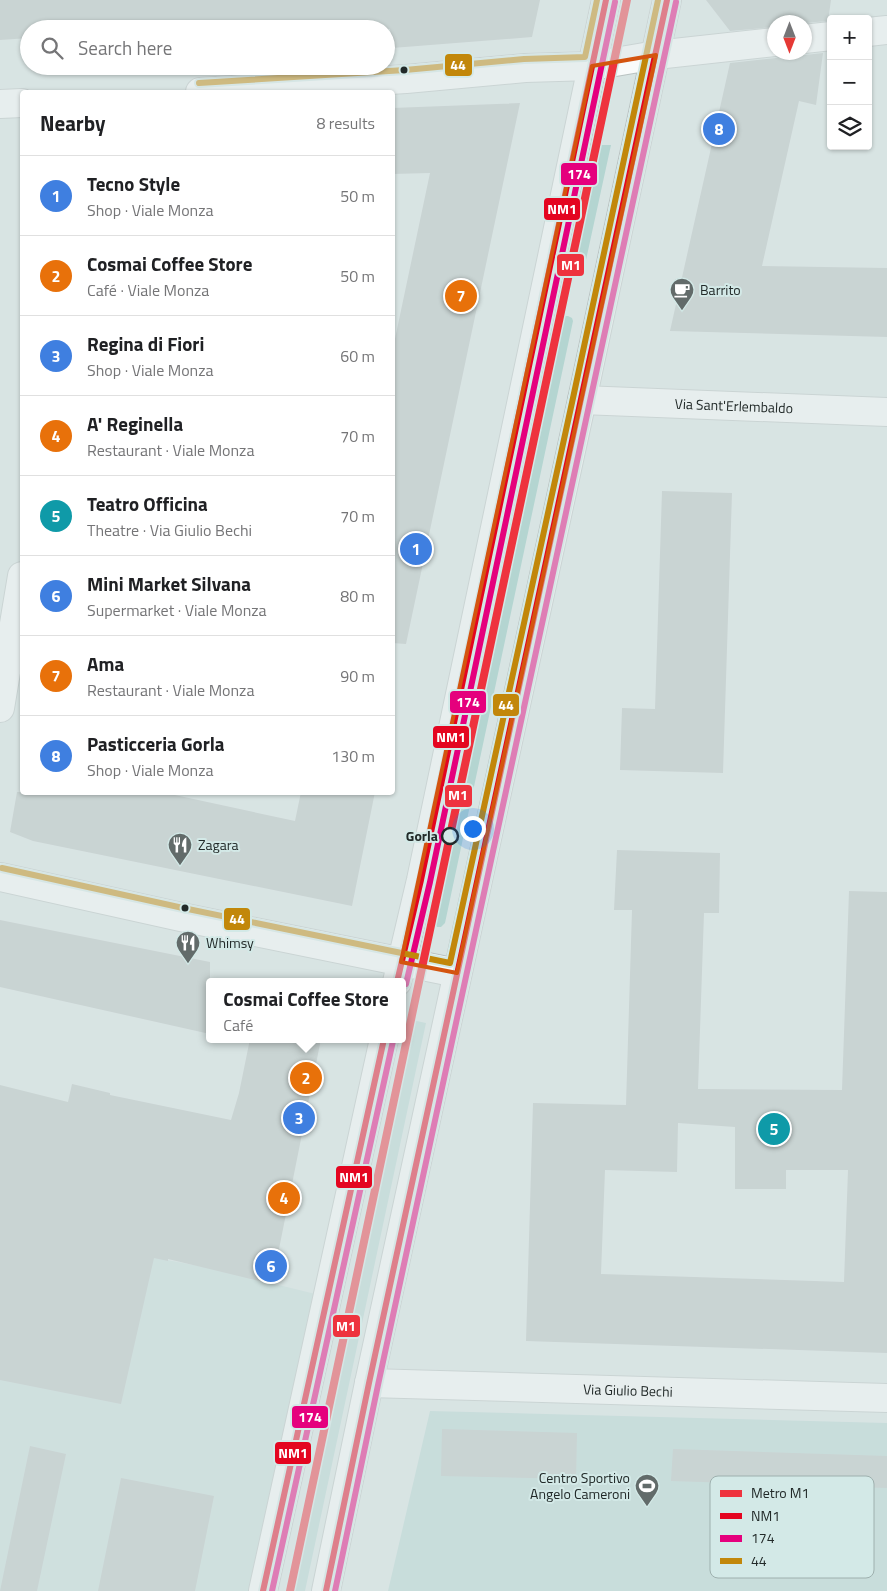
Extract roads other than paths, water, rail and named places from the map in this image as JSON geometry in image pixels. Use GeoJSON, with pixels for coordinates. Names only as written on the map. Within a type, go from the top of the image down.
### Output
{"type":"FeatureCollection","features":[{"type":"Feature","properties":{"kind":"main road"},"geometry":{"type":"LineString","coordinates":[[399,972],[423,871],[606,0]]}},
{"type":"Feature","properties":{"kind":"main road"},"geometry":{"type":"LineString","coordinates":[[326,1591],[368,1383],[667,0]]}},
{"type":"Feature","properties":{"kind":"main road"},"geometry":{"type":"LineString","coordinates":[[872,32],[887,30]]}},
{"type":"Feature","properties":{"kind":"main road"},"geometry":{"type":"LineString","coordinates":[[812,38],[827,36]]}},
{"type":"Feature","properties":{"kind":"main road"},"geometry":{"type":"LineString","coordinates":[[232,90],[406,79],[525,68],[592,66],[656,55],[767,43]]}},
{"type":"Feature","properties":{"kind":"main road"},"geometry":{"type":"LineString","coordinates":[[0,104],[20,103]]}},
{"type":"Feature","properties":{"kind":"main road","name":"Via Sant'Erlembaldo"},"geometry":{"type":"LineString","coordinates":[[582,400],[887,412]]}},
{"type":"Feature","properties":{"kind":"main road"},"geometry":{"type":"LineString","coordinates":[[0,708],[20,588]]}},
{"type":"Feature","properties":{"kind":"main road"},"geometry":{"type":"LineString","coordinates":[[0,877],[181,917],[399,972],[457,973]]}},
{"type":"Feature","properties":{"kind":"main road"},"geometry":{"type":"LineString","coordinates":[[264,1591],[383,1043]]}},
{"type":"Feature","properties":{"kind":"main road","name":"Via Giulio Bechi"},"geometry":{"type":"LineString","coordinates":[[368,1383],[887,1398]]}},
{"type":"Feature","properties":{"kind":"metro line","name":"M1"},"geometry":{"type":"LineString","coordinates":[[290,1591],[627,0]]}},
{"type":"Feature","properties":{"kind":"place","name":"Pasticceria Gorla"},"geometry":{"type":"Point","coordinates":[719,129]}},
{"type":"Feature","properties":{"kind":"place","name":"Ama"},"geometry":{"type":"Point","coordinates":[461,296]}},
{"type":"Feature","properties":{"kind":"place","name":"Barrito"},"geometry":{"type":"Point","coordinates":[682,311]}},
{"type":"Feature","properties":{"kind":"place","name":"Tecno Style"},"geometry":{"type":"Point","coordinates":[416,549]}},
{"type":"Feature","properties":{"kind":"place","name":"Gorla"},"geometry":{"type":"Point","coordinates":[450,836]}},
{"type":"Feature","properties":{"kind":"place","name":"Zagara"},"geometry":{"type":"Point","coordinates":[180,866]}},
{"type":"Feature","properties":{"kind":"place","name":"Whimsy"},"geometry":{"type":"Point","coordinates":[188,964]}},
{"type":"Feature","properties":{"kind":"place","name":"Cosmai Coffee Store"},"geometry":{"type":"Point","coordinates":[306,1078]}},
{"type":"Feature","properties":{"kind":"place","name":"Regina di Fiori"},"geometry":{"type":"Point","coordinates":[299,1118]}},
{"type":"Feature","properties":{"kind":"place","name":"Teatro Officina"},"geometry":{"type":"Point","coordinates":[774,1129]}},
{"type":"Feature","properties":{"kind":"place","name":"A' Reginella"},"geometry":{"type":"Point","coordinates":[284,1198]}},
{"type":"Feature","properties":{"kind":"place","name":"Mini Market Silvana"},"geometry":{"type":"Point","coordinates":[271,1266]}},
{"type":"Feature","properties":{"kind":"place","name":"Centro Sportivo Angelo Cameroni"},"geometry":{"type":"Point","coordinates":[647,1507]}}]}
